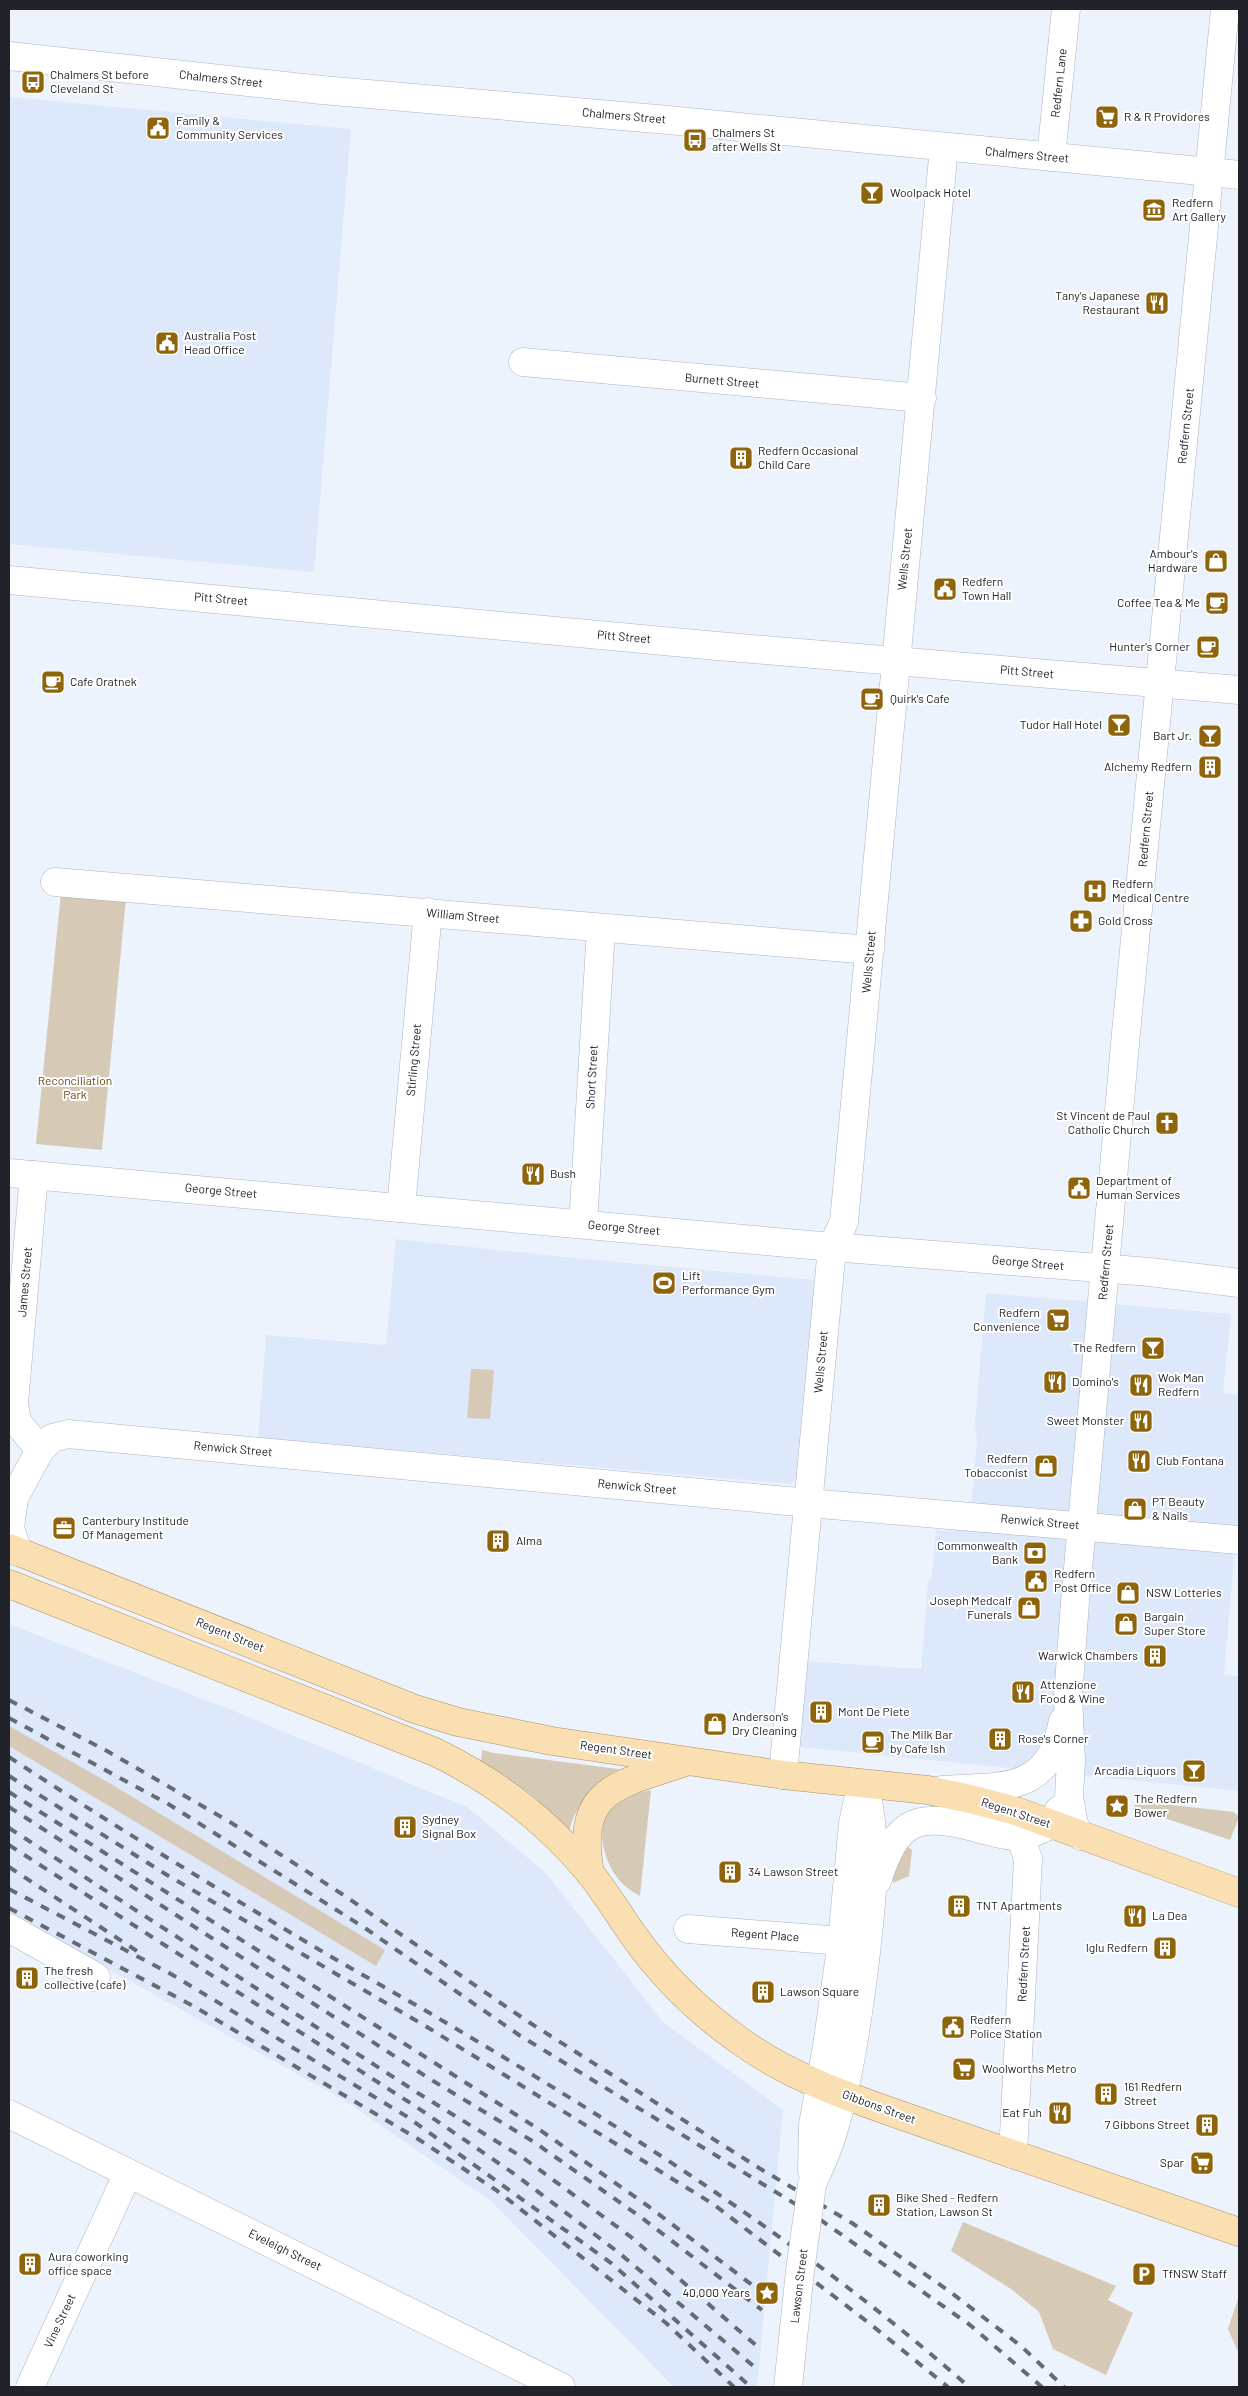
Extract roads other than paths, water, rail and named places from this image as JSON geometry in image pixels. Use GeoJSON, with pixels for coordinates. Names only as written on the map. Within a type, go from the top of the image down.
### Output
{"type":"FeatureCollection","features":[{"type":"Feature","properties":{"kind":"main road","name":"Regent Street"},"geometry":{"type":"LineString","coordinates":[[14,1550],[436,1716],[552,1741],[783,1775],[928,1790],[999,1806],[1239,1893]]}},
{"type":"Feature","properties":{"kind":"main road"},"geometry":{"type":"LineString","coordinates":[[9,1584],[435,1752],[470,1769],[535,1816],[590,1873]]}},
{"type":"Feature","properties":{"kind":"main road"},"geometry":{"type":"LineString","coordinates":[[590,1873],[586,1834],[590,1816],[596,1805],[607,1794],[621,1785],[690,1760]]}},
{"type":"Feature","properties":{"kind":"main road","name":"Gibbons Street"},"geometry":{"type":"LineString","coordinates":[[590,1873],[651,1958],[683,1994],[741,2042],[831,2089],[1239,2232]]}},
{"type":"Feature","properties":{"kind":"street","name":"Redfern Lane"},"geometry":{"type":"LineString","coordinates":[[1051,157],[1066,9]]}},
{"type":"Feature","properties":{"kind":"street","name":"Redfern Street"},"geometry":{"type":"LineString","coordinates":[[1081,1836],[1074,1825],[1070,1810],[1068,1697],[1081,1525],[1225,9]]}},
{"type":"Feature","properties":{"kind":"street","name":"Chalmers Street"},"geometry":{"type":"LineString","coordinates":[[9,56],[322,90],[668,120],[1239,175]]}},
{"type":"Feature","properties":{"kind":"street","name":"Wells Street"},"geometry":{"type":"LineString","coordinates":[[783,1775],[832,1247],[844,1222],[944,147]]}},
{"type":"Feature","properties":{"kind":"street","name":"Burnett Street"},"geometry":{"type":"LineString","coordinates":[[522,362],[922,398]]}},
{"type":"Feature","properties":{"kind":"street","name":"Pitt Street"},"geometry":{"type":"LineString","coordinates":[[9,580],[896,661],[1239,690]]}},
{"type":"Feature","properties":{"kind":"street","name":"William Street"},"geometry":{"type":"LineString","coordinates":[[55,882],[870,950]]}},
{"type":"Feature","properties":{"kind":"street","name":"Stirling Street"},"geometry":{"type":"LineString","coordinates":[[400,1208],[428,912]]}},
{"type":"Feature","properties":{"kind":"street","name":"Short Street"},"geometry":{"type":"LineString","coordinates":[[583,1224],[601,929]]}},
{"type":"Feature","properties":{"kind":"street","name":"George Street"},"geometry":{"type":"LineString","coordinates":[[22,1174],[832,1247],[1105,1268],[1239,1283]]}},
{"type":"Feature","properties":{"kind":"street","name":"James Street"},"geometry":{"type":"LineString","coordinates":[[22,1174],[14,1403],[25,1466]]}},
{"type":"Feature","properties":{"kind":"street","name":"Renwick Street"},"geometry":{"type":"LineString","coordinates":[[25,1466],[52,1438],[68,1434],[809,1503],[1239,1540]]}},
{"type":"Feature","properties":{"kind":"street"},"geometry":{"type":"LineString","coordinates":[[14,1550],[10,1518],[14,1498],[25,1466]]}},
{"type":"Feature","properties":{"kind":"street"},"geometry":{"type":"LineString","coordinates":[[928,1790],[1005,1785],[1031,1777],[1049,1761],[1056,1748],[1068,1697]]}},
{"type":"Feature","properties":{"kind":"street","name":"Redfern Street"},"geometry":{"type":"LineString","coordinates":[[1052,1824],[1058,1815],[1070,1769]]}},
{"type":"Feature","properties":{"kind":"street"},"geometry":{"type":"LineString","coordinates":[[831,2089],[859,2006],[872,1899],[870,1812],[864,1784]]}},
{"type":"Feature","properties":{"kind":"street"},"geometry":{"type":"LineString","coordinates":[[831,2089],[853,1823],[864,1784]]}},
{"type":"Feature","properties":{"kind":"street"},"geometry":{"type":"LineString","coordinates":[[872,1899],[890,1847],[903,1831],[920,1822],[943,1819],[1005,1835],[1020,1835],[1052,1824]]}},
{"type":"Feature","properties":{"kind":"street","name":"Redfern Street"},"geometry":{"type":"LineString","coordinates":[[1013,2154],[1028,1859],[1020,1835]]}},
{"type":"Feature","properties":{"kind":"street"},"geometry":{"type":"LineString","coordinates":[[9,1928],[96,1977]]}},
{"type":"Feature","properties":{"kind":"street","name":"Regent Place"},"geometry":{"type":"LineString","coordinates":[[688,1929],[842,1941]]}},
{"type":"Feature","properties":{"kind":"street","name":"Lawson Street"},"geometry":{"type":"LineString","coordinates":[[788,2387],[800,2271],[812,2185],[813,2125],[831,2089]]}},
{"type":"Feature","properties":{"kind":"street","name":"Eveleigh Street"},"geometry":{"type":"LineString","coordinates":[[11,2120],[128,2173],[561,2387]]}},
{"type":"Feature","properties":{"kind":"street","name":"Vine Street"},"geometry":{"type":"LineString","coordinates":[[36,2385],[128,2173]]}},
{"type":"Feature","properties":{"kind":"railway"},"geometry":{"type":"LineString","coordinates":[[9,1700],[107,1751],[230,1822],[345,1896],[527,2021],[759,2168],[852,2223],[949,2291],[1021,2346],[1064,2387]]}},
{"type":"Feature","properties":{"kind":"railway"},"geometry":{"type":"LineString","coordinates":[[9,1718],[170,1805],[365,1928],[519,2035],[815,2216],[970,2325],[1042,2387]]}},
{"type":"Feature","properties":{"kind":"railway"},"geometry":{"type":"LineString","coordinates":[[9,1757],[192,1873],[319,1950],[433,2015],[642,2143],[777,2235],[843,2284],[907,2334],[969,2387]]}},
{"type":"Feature","properties":{"kind":"railway"},"geometry":{"type":"LineString","coordinates":[[9,1776],[167,1875],[427,2027],[713,2204],[869,2323],[948,2387]]}},
{"type":"Feature","properties":{"kind":"railway"},"geometry":{"type":"LineString","coordinates":[[9,1792],[540,2130],[648,2206],[764,2294]]}},
{"type":"Feature","properties":{"kind":"railway"},"geometry":{"type":"LineString","coordinates":[[9,1807],[430,2079],[534,2142],[642,2218],[762,2310]]}},
{"type":"Feature","properties":{"kind":"railway"},"geometry":{"type":"LineString","coordinates":[[9,1828],[421,2095],[522,2157],[631,2237],[758,2347]]}},
{"type":"Feature","properties":{"kind":"railway"},"geometry":{"type":"LineString","coordinates":[[9,1845],[415,2106],[513,2173],[618,2252],[757,2369]]}},
{"type":"Feature","properties":{"kind":"railway"},"geometry":{"type":"LineString","coordinates":[[9,1867],[140,1953]]}},
{"type":"Feature","properties":{"kind":"railway"},"geometry":{"type":"LineString","coordinates":[[9,1889],[171,1974],[406,2116],[611,2263],[751,2387]]}},
{"type":"Feature","properties":{"kind":"railway"},"geometry":{"type":"LineString","coordinates":[[9,1908],[195,2007],[418,2139],[496,2190],[666,2323],[734,2387]]}},
{"type":"Feature","properties":{"kind":"place","name":"Chalmers St before Cleveland St"},"geometry":{"type":"Point","coordinates":[33,82]}},
{"type":"Feature","properties":{"kind":"place","name":"R & R Providores"},"geometry":{"type":"Point","coordinates":[1107,117]}},
{"type":"Feature","properties":{"kind":"place","name":"Family & Community Services"},"geometry":{"type":"Point","coordinates":[158,128]}},
{"type":"Feature","properties":{"kind":"place","name":"Chalmers St after Wells St"},"geometry":{"type":"Point","coordinates":[695,140]}},
{"type":"Feature","properties":{"kind":"place","name":"Woolpack Hotel"},"geometry":{"type":"Point","coordinates":[872,193]}},
{"type":"Feature","properties":{"kind":"place","name":"Redfern Art Gallery"},"geometry":{"type":"Point","coordinates":[1154,210]}},
{"type":"Feature","properties":{"kind":"place","name":"Tany's Japanese Restaurant"},"geometry":{"type":"Point","coordinates":[1157,303]}},
{"type":"Feature","properties":{"kind":"place","name":"Australia Post Head Office"},"geometry":{"type":"Point","coordinates":[167,343]}},
{"type":"Feature","properties":{"kind":"place","name":"Redfern Occasional Child Care"},"geometry":{"type":"Point","coordinates":[741,458]}},
{"type":"Feature","properties":{"kind":"place","name":"Ambour's Hardware"},"geometry":{"type":"Point","coordinates":[1216,561]}},
{"type":"Feature","properties":{"kind":"place","name":"Redfern Town Hall"},"geometry":{"type":"Point","coordinates":[945,589]}},
{"type":"Feature","properties":{"kind":"place","name":"Coffee Tea & Me"},"geometry":{"type":"Point","coordinates":[1217,603]}},
{"type":"Feature","properties":{"kind":"place","name":"Hunter's Corner"},"geometry":{"type":"Point","coordinates":[1208,647]}},
{"type":"Feature","properties":{"kind":"place","name":"Cafe Oratnek"},"geometry":{"type":"Point","coordinates":[53,682]}},
{"type":"Feature","properties":{"kind":"place","name":"Quirk's Cafe"},"geometry":{"type":"Point","coordinates":[872,699]}},
{"type":"Feature","properties":{"kind":"place","name":"Tudor Hall Hotel"},"geometry":{"type":"Point","coordinates":[1119,725]}},
{"type":"Feature","properties":{"kind":"place","name":"Bart Jr."},"geometry":{"type":"Point","coordinates":[1210,736]}},
{"type":"Feature","properties":{"kind":"place","name":"Alchemy Redfern"},"geometry":{"type":"Point","coordinates":[1210,767]}},
{"type":"Feature","properties":{"kind":"place","name":"Redfern Medical Centre"},"geometry":{"type":"Point","coordinates":[1095,891]}},
{"type":"Feature","properties":{"kind":"place","name":"Gold Cross"},"geometry":{"type":"Point","coordinates":[1081,921]}},
{"type":"Feature","properties":{"kind":"place","name":"St Vincent de Paul Catholic Church"},"geometry":{"type":"Point","coordinates":[1167,1123]}},
{"type":"Feature","properties":{"kind":"place","name":"Bush"},"geometry":{"type":"Point","coordinates":[533,1174]}},
{"type":"Feature","properties":{"kind":"place","name":"Department of Human Services"},"geometry":{"type":"Point","coordinates":[1079,1188]}},
{"type":"Feature","properties":{"kind":"place","name":"Lift Performance Gym"},"geometry":{"type":"Point","coordinates":[664,1283]}},
{"type":"Feature","properties":{"kind":"place","name":"Redfern Convenience"},"geometry":{"type":"Point","coordinates":[1058,1320]}},
{"type":"Feature","properties":{"kind":"place","name":"The Redfern"},"geometry":{"type":"Point","coordinates":[1153,1348]}},
{"type":"Feature","properties":{"kind":"place","name":"Domino's"},"geometry":{"type":"Point","coordinates":[1055,1382]}},
{"type":"Feature","properties":{"kind":"place","name":"Wok Man Redfern"},"geometry":{"type":"Point","coordinates":[1141,1385]}},
{"type":"Feature","properties":{"kind":"place","name":"Sweet Monster"},"geometry":{"type":"Point","coordinates":[1141,1421]}},
{"type":"Feature","properties":{"kind":"place","name":"Club Fontana"},"geometry":{"type":"Point","coordinates":[1139,1461]}},
{"type":"Feature","properties":{"kind":"place","name":"Redfern Tobacconist"},"geometry":{"type":"Point","coordinates":[1046,1466]}},
{"type":"Feature","properties":{"kind":"place","name":"PT Beauty & Nails"},"geometry":{"type":"Point","coordinates":[1135,1509]}},
{"type":"Feature","properties":{"kind":"place","name":"Canterbury Institude Of Management"},"geometry":{"type":"Point","coordinates":[64,1528]}},
{"type":"Feature","properties":{"kind":"place","name":"Alma"},"geometry":{"type":"Point","coordinates":[498,1541]}},
{"type":"Feature","properties":{"kind":"place","name":"Commonwealth Bank"},"geometry":{"type":"Point","coordinates":[1035,1553]}},
{"type":"Feature","properties":{"kind":"place","name":"Redfern Post Office"},"geometry":{"type":"Point","coordinates":[1036,1581]}},
{"type":"Feature","properties":{"kind":"place","name":"NSW Lotteries"},"geometry":{"type":"Point","coordinates":[1128,1593]}},
{"type":"Feature","properties":{"kind":"place","name":"Joseph Medcalf Funerals"},"geometry":{"type":"Point","coordinates":[1029,1608]}},
{"type":"Feature","properties":{"kind":"place","name":"Bargain Super Store"},"geometry":{"type":"Point","coordinates":[1126,1624]}},
{"type":"Feature","properties":{"kind":"place","name":"Warwick Chambers"},"geometry":{"type":"Point","coordinates":[1155,1656]}},
{"type":"Feature","properties":{"kind":"place","name":"Attenzione Food & Wine"},"geometry":{"type":"Point","coordinates":[1023,1692]}},
{"type":"Feature","properties":{"kind":"place","name":"Mont De Piete"},"geometry":{"type":"Point","coordinates":[821,1712]}},
{"type":"Feature","properties":{"kind":"place","name":"Anderson's Dry Cleaning"},"geometry":{"type":"Point","coordinates":[715,1724]}},
{"type":"Feature","properties":{"kind":"place","name":"Rose's Corner"},"geometry":{"type":"Point","coordinates":[1000,1739]}},
{"type":"Feature","properties":{"kind":"place","name":"The Milk Bar by Cafe Ish"},"geometry":{"type":"Point","coordinates":[873,1742]}},
{"type":"Feature","properties":{"kind":"place","name":"Arcadia Liquors"},"geometry":{"type":"Point","coordinates":[1194,1771]}},
{"type":"Feature","properties":{"kind":"place","name":"The Redfern Bower"},"geometry":{"type":"Point","coordinates":[1117,1806]}},
{"type":"Feature","properties":{"kind":"place","name":"Sydney Signal Box"},"geometry":{"type":"Point","coordinates":[405,1827]}},
{"type":"Feature","properties":{"kind":"place","name":"34 Lawson Street"},"geometry":{"type":"Point","coordinates":[730,1872]}},
{"type":"Feature","properties":{"kind":"place","name":"TNT Apartments"},"geometry":{"type":"Point","coordinates":[959,1906]}},
{"type":"Feature","properties":{"kind":"place","name":"La Dea"},"geometry":{"type":"Point","coordinates":[1135,1916]}},
{"type":"Feature","properties":{"kind":"place","name":"Iglu Redfern"},"geometry":{"type":"Point","coordinates":[1165,1948]}},
{"type":"Feature","properties":{"kind":"place","name":"The fresh collective (cafe)"},"geometry":{"type":"Point","coordinates":[27,1978]}},
{"type":"Feature","properties":{"kind":"place","name":"Lawson Square"},"geometry":{"type":"Point","coordinates":[763,1992]}},
{"type":"Feature","properties":{"kind":"place","name":"Redfern Police Station"},"geometry":{"type":"Point","coordinates":[953,2027]}},
{"type":"Feature","properties":{"kind":"place","name":"Woolworths Metro"},"geometry":{"type":"Point","coordinates":[964,2069]}},
{"type":"Feature","properties":{"kind":"place","name":"161 Redfern Street"},"geometry":{"type":"Point","coordinates":[1106,2094]}},
{"type":"Feature","properties":{"kind":"place","name":"Eat Fuh"},"geometry":{"type":"Point","coordinates":[1060,2113]}},
{"type":"Feature","properties":{"kind":"place","name":"7 Gibbons Street"},"geometry":{"type":"Point","coordinates":[1207,2125]}},
{"type":"Feature","properties":{"kind":"place","name":"Spar"},"geometry":{"type":"Point","coordinates":[1202,2163]}},
{"type":"Feature","properties":{"kind":"place","name":"Bike Shed - Redfern Station, Lawson St"},"geometry":{"type":"Point","coordinates":[879,2205]}},
{"type":"Feature","properties":{"kind":"place","name":"Aura coworking office space"},"geometry":{"type":"Point","coordinates":[30,2264]}},
{"type":"Feature","properties":{"kind":"place","name":"TfNSW Staff"},"geometry":{"type":"Point","coordinates":[1144,2274]}},
{"type":"Feature","properties":{"kind":"place","name":"40,000 Years"},"geometry":{"type":"Point","coordinates":[767,2293]}},
{"type":"Feature","properties":{"kind":"park label","name":"Reconciliation Park"},"geometry":{"type":"Point","coordinates":[75,1088]}}]}
